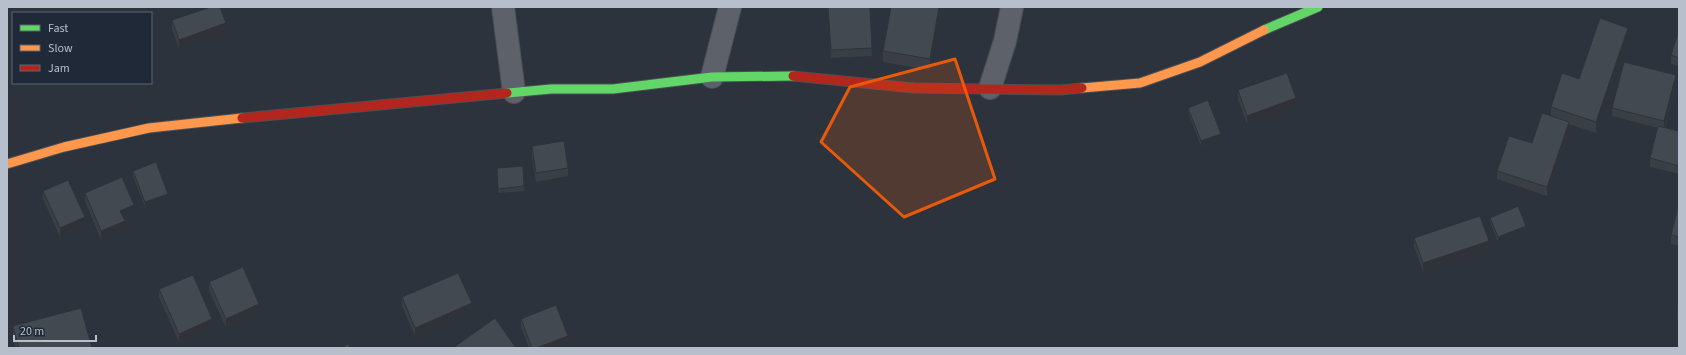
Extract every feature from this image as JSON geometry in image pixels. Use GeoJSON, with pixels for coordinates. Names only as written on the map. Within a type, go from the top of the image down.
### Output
{"type":"FeatureCollection","features":[{"type":"Feature","properties":{"kind":"street"},"geometry":{"type":"LineString","coordinates":[[503,7],[514,92]]}},
{"type":"Feature","properties":{"kind":"street"},"geometry":{"type":"LineString","coordinates":[[712,77],[730,7]]}},
{"type":"Feature","properties":{"kind":"street"},"geometry":{"type":"LineString","coordinates":[[990,88],[1005,41],[1012,7]]}},
{"type":"Feature","properties":{"kind":"street"},"geometry":{"type":"LineString","coordinates":[[7,164],[64,147],[148,128],[307,111],[514,92],[551,89],[613,89],[712,77],[757,75],[810,76],[914,88],[1061,90],[1140,83],[1200,62],[1266,29],[1318,7]]}},
{"type":"Feature","properties":{"kind":"highlighted area"},"geometry":{"type":"Polygon","coordinates":[[[955,59],[995,179],[904,217],[821,142],[850,87],[955,59]]]}},
{"type":"Feature","properties":{"kind":"building"},"geometry":{"type":"Polygon","coordinates":[[[211,7],[220,7],[226,23],[179,40],[172,20],[211,7]]]}},
{"type":"Feature","properties":{"kind":"building"},"geometry":{"type":"Polygon","coordinates":[[[828,7],[870,7],[872,48],[831,50],[828,7]]]}},
{"type":"Feature","properties":{"kind":"building"},"geometry":{"type":"Polygon","coordinates":[[[891,7],[939,7],[930,59],[883,51],[891,7]]]}},
{"type":"Feature","properties":{"kind":"building"},"geometry":{"type":"Polygon","coordinates":[[[1600,18],[1628,28],[1596,122],[1551,107],[1562,73],[1579,79],[1600,18]]]}},
{"type":"Feature","properties":{"kind":"building"},"geometry":{"type":"Polygon","coordinates":[[[1679,30],[1679,58],[1671,55],[1679,30]]]}},
{"type":"Feature","properties":{"kind":"building"},"geometry":{"type":"Polygon","coordinates":[[[1624,62],[1676,75],[1664,121],[1612,108],[1624,62]]]}},
{"type":"Feature","properties":{"kind":"building"},"geometry":{"type":"Polygon","coordinates":[[[1287,73],[1296,98],[1247,116],[1238,90],[1287,73]]]}},
{"type":"Feature","properties":{"kind":"building"},"geometry":{"type":"Polygon","coordinates":[[[1208,100],[1221,134],[1201,141],[1188,108],[1208,100]]]}},
{"type":"Feature","properties":{"kind":"building"},"geometry":{"type":"Polygon","coordinates":[[[1542,113],[1569,122],[1547,187],[1497,171],[1509,136],[1532,143],[1542,113]]]}},
{"type":"Feature","properties":{"kind":"building"},"geometry":{"type":"Polygon","coordinates":[[[1658,126],[1679,131],[1679,166],[1650,158],[1658,126]]]}},
{"type":"Feature","properties":{"kind":"building"},"geometry":{"type":"Polygon","coordinates":[[[564,141],[568,168],[536,173],[532,146],[564,141]]]}},
{"type":"Feature","properties":{"kind":"building"},"geometry":{"type":"Polygon","coordinates":[[[156,162],[168,194],[145,202],[133,171],[156,162]]]}},
{"type":"Feature","properties":{"kind":"building"},"geometry":{"type":"Polygon","coordinates":[[[523,166],[524,186],[498,189],[497,168],[523,166]]]}},
{"type":"Feature","properties":{"kind":"building"},"geometry":{"type":"Polygon","coordinates":[[[122,177],[134,205],[120,211],[125,221],[101,231],[85,193],[122,177]]]}},
{"type":"Feature","properties":{"kind":"building"},"geometry":{"type":"Polygon","coordinates":[[[68,180],[85,217],[60,228],[43,191],[68,180]]]}},
{"type":"Feature","properties":{"kind":"building"},"geometry":{"type":"Polygon","coordinates":[[[1679,203],[1679,237],[1671,235],[1679,203]]]}},
{"type":"Feature","properties":{"kind":"building"},"geometry":{"type":"Polygon","coordinates":[[[1518,206],[1526,226],[1498,237],[1490,218],[1518,206]]]}},
{"type":"Feature","properties":{"kind":"building"},"geometry":{"type":"Polygon","coordinates":[[[1480,216],[1489,241],[1423,263],[1414,238],[1480,216]]]}},
{"type":"Feature","properties":{"kind":"building"},"geometry":{"type":"Polygon","coordinates":[[[243,267],[259,304],[226,319],[209,282],[243,267]]]}},
{"type":"Feature","properties":{"kind":"building"},"geometry":{"type":"Polygon","coordinates":[[[1679,271],[1679,311],[1677,311],[1679,271]]]}},
{"type":"Feature","properties":{"kind":"building"},"geometry":{"type":"Polygon","coordinates":[[[458,273],[472,303],[415,328],[402,297],[458,273]]]}},
{"type":"Feature","properties":{"kind":"building"},"geometry":{"type":"Polygon","coordinates":[[[193,275],[212,319],[179,334],[159,289],[193,275]]]}},
{"type":"Feature","properties":{"kind":"building"},"geometry":{"type":"Polygon","coordinates":[[[556,305],[568,336],[536,348],[532,348],[521,319],[556,305]]]}},
{"type":"Feature","properties":{"kind":"building"},"geometry":{"type":"Polygon","coordinates":[[[81,308],[92,348],[19,348],[13,326],[81,308]]]}},
{"type":"Feature","properties":{"kind":"building"},"geometry":{"type":"Polygon","coordinates":[[[495,318],[516,348],[453,348],[495,318]]]}},
{"type":"Feature","properties":{"kind":"building"},"geometry":{"type":"Polygon","coordinates":[[[348,344],[350,348],[343,348],[348,344]]]}},
{"type":"Feature","properties":{"kind":"traffic: fast"},"geometry":{"type":"LineString","coordinates":[[1264,30],[1318,7]]}},
{"type":"Feature","properties":{"kind":"traffic: fast"},"geometry":{"type":"LineString","coordinates":[[507,93],[551,89],[613,89],[712,77],[793,76]]}},
{"type":"Feature","properties":{"kind":"traffic: slow"},"geometry":{"type":"LineString","coordinates":[[1082,88],[1140,83],[1200,62],[1264,30]]}},
{"type":"Feature","properties":{"kind":"traffic: slow"},"geometry":{"type":"LineString","coordinates":[[7,164],[64,147],[149,128],[242,118]]}},
{"type":"Feature","properties":{"kind":"traffic: jam"},"geometry":{"type":"LineString","coordinates":[[793,76],[914,88],[1061,90],[1082,88]]}},
{"type":"Feature","properties":{"kind":"traffic: jam"},"geometry":{"type":"LineString","coordinates":[[242,118],[507,93]]}}]}
